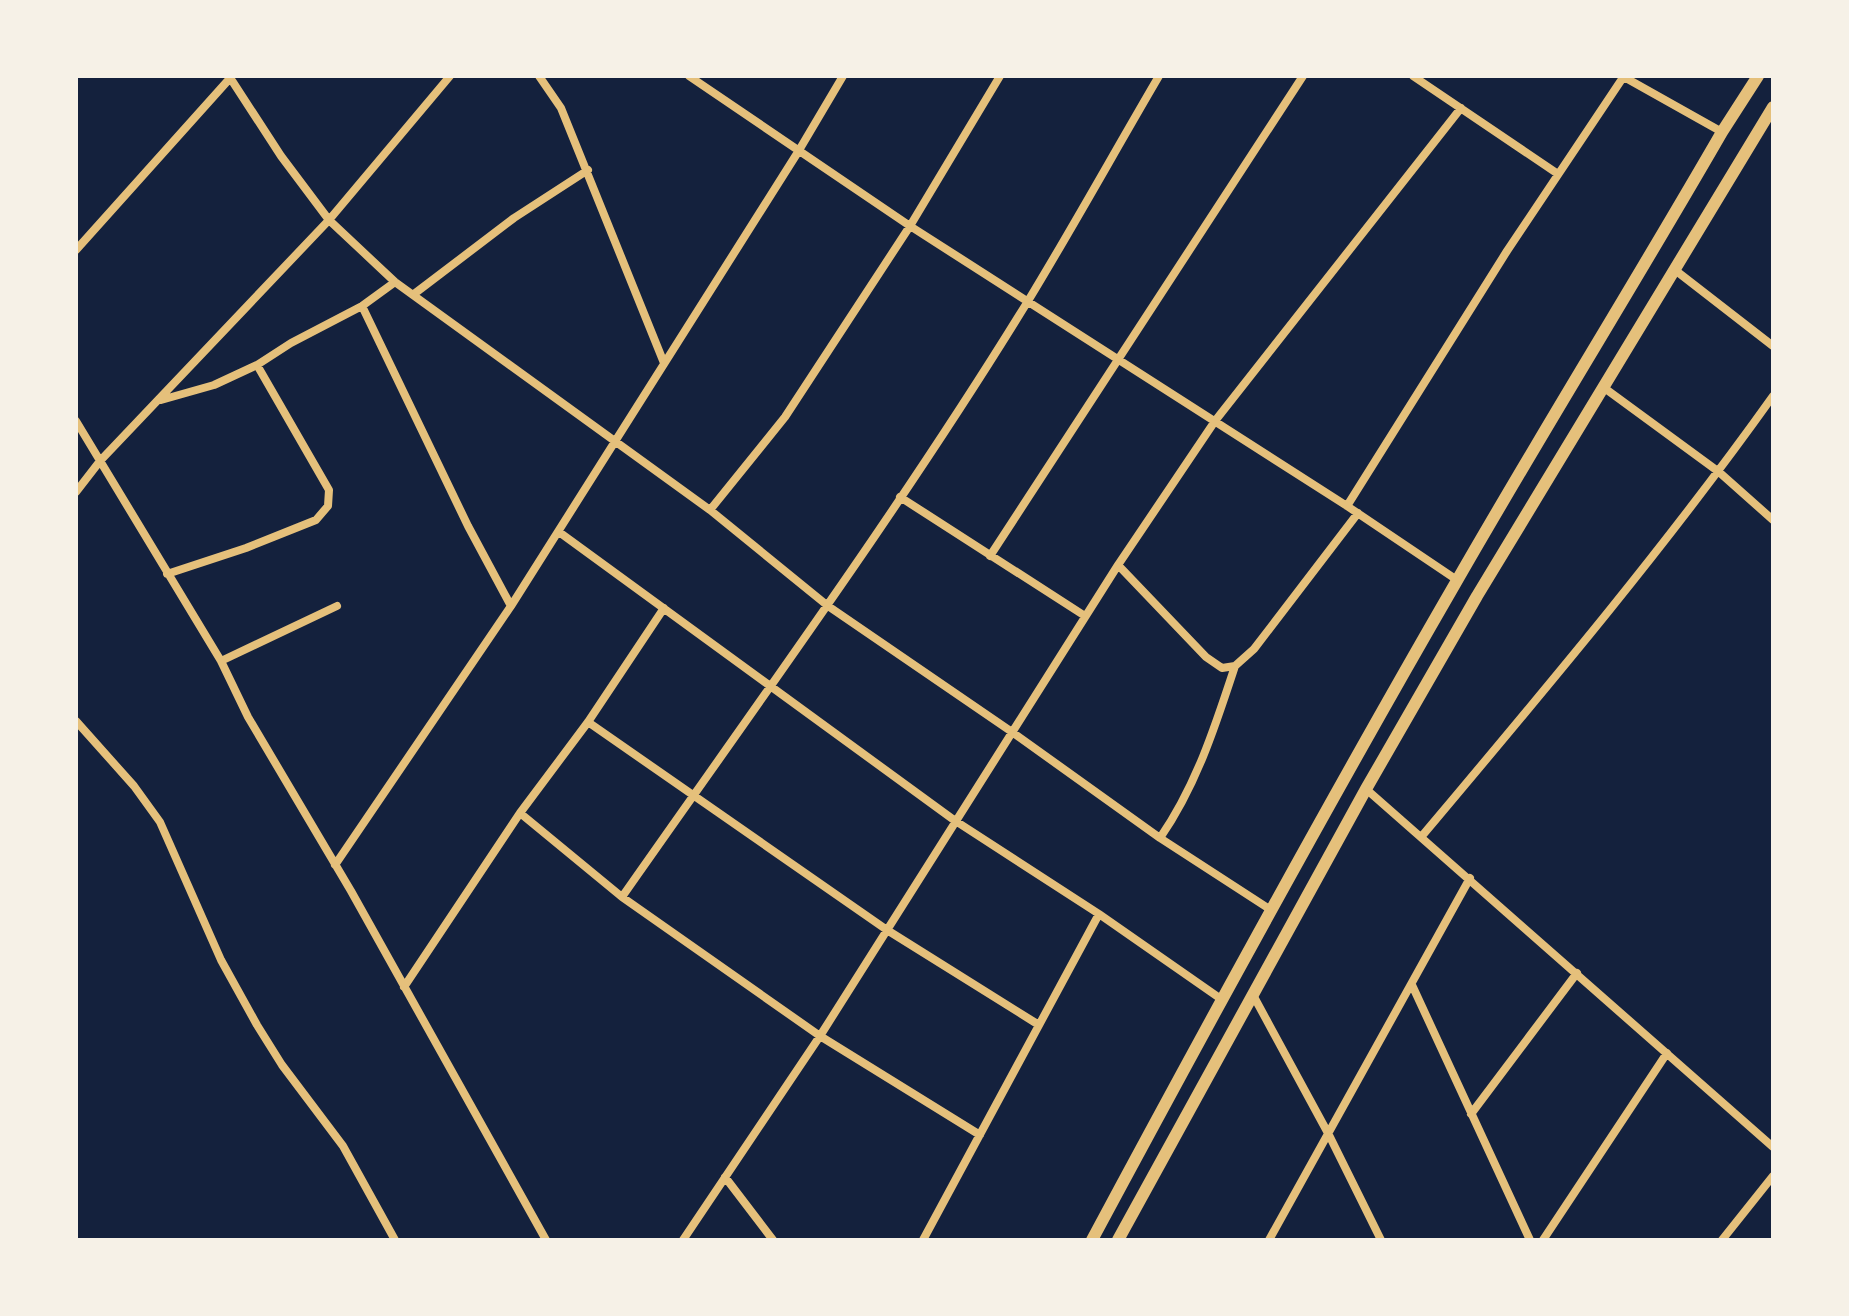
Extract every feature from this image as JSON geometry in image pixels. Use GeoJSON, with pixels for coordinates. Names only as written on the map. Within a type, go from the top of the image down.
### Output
{"type":"FeatureCollection","features":[{"type":"Feature","properties":{"kind":"main road"},"geometry":{"type":"LineString","coordinates":[[1092,1240],[1221,999],[1457,580],[1758,76]]}},
{"type":"Feature","properties":{"kind":"main road"},"geometry":{"type":"LineString","coordinates":[[1118,1240],[1366,789],[1477,596],[1773,107]]}},
{"type":"Feature","properties":{"kind":"street"},"geometry":{"type":"LineString","coordinates":[[76,250],[230,76],[281,156],[329,220],[395,282],[710,510],[828,606],[1160,838],[1271,910]]}},
{"type":"Feature","properties":{"kind":"street"},"geometry":{"type":"LineString","coordinates":[[76,492],[100,461],[329,220],[450,76]]}},
{"type":"Feature","properties":{"kind":"street"},"geometry":{"type":"LineString","coordinates":[[539,76],[561,108],[664,363]]}},
{"type":"Feature","properties":{"kind":"street"},"geometry":{"type":"LineString","coordinates":[[689,76],[698,79],[798,152],[910,226],[1358,513],[1457,580]]}},
{"type":"Feature","properties":{"kind":"street"},"geometry":{"type":"LineString","coordinates":[[335,865],[559,532],[843,76]]}},
{"type":"Feature","properties":{"kind":"street"},"geometry":{"type":"LineString","coordinates":[[710,510],[785,417],[910,226],[1000,76]]}},
{"type":"Feature","properties":{"kind":"street"},"geometry":{"type":"LineString","coordinates":[[622,897],[828,606],[900,497],[1028,301],[1159,76]]}},
{"type":"Feature","properties":{"kind":"street"},"geometry":{"type":"LineString","coordinates":[[990,556],[1303,76]]}},
{"type":"Feature","properties":{"kind":"street"},"geometry":{"type":"LineString","coordinates":[[1413,76],[1558,174]]}},
{"type":"Feature","properties":{"kind":"street"},"geometry":{"type":"LineString","coordinates":[[1347,506],[1558,174],[1624,76],[1722,132]]}},
{"type":"Feature","properties":{"kind":"street"},"geometry":{"type":"LineString","coordinates":[[683,1240],[820,1036],[1085,616],[1215,421],[1461,108]]}},
{"type":"Feature","properties":{"kind":"street"},"geometry":{"type":"LineString","coordinates":[[414,294],[514,218],[588,170]]}},
{"type":"Feature","properties":{"kind":"street"},"geometry":{"type":"LineString","coordinates":[[1675,270],[1773,346]]}},
{"type":"Feature","properties":{"kind":"street"},"geometry":{"type":"LineString","coordinates":[[160,400],[214,385],[257,365],[291,343],[362,306],[395,282]]}},
{"type":"Feature","properties":{"kind":"street"},"geometry":{"type":"LineString","coordinates":[[362,306],[468,526],[511,606]]}},
{"type":"Feature","properties":{"kind":"street"},"geometry":{"type":"LineString","coordinates":[[167,574],[302,526],[316,520],[328,506],[329,490],[257,365]]}},
{"type":"Feature","properties":{"kind":"street"},"geometry":{"type":"LineString","coordinates":[[1603,387],[1719,472],[1773,520]]}},
{"type":"Feature","properties":{"kind":"street"},"geometry":{"type":"LineString","coordinates":[[1422,836],[1594,631],[1719,472],[1773,396]]}},
{"type":"Feature","properties":{"kind":"street"},"geometry":{"type":"LineString","coordinates":[[76,421],[221,661],[248,717],[546,1240]]}},
{"type":"Feature","properties":{"kind":"street"},"geometry":{"type":"LineString","coordinates":[[900,497],[1085,616]]}},
{"type":"Feature","properties":{"kind":"street"},"geometry":{"type":"LineString","coordinates":[[1160,838],[1195,779],[1235,666],[1254,649],[1358,513]]}},
{"type":"Feature","properties":{"kind":"street"},"geometry":{"type":"LineString","coordinates":[[559,532],[954,820],[1099,914],[1221,999]]}},
{"type":"Feature","properties":{"kind":"street"},"geometry":{"type":"LineString","coordinates":[[1118,565],[1206,657],[1222,668],[1235,666]]}},
{"type":"Feature","properties":{"kind":"street"},"geometry":{"type":"LineString","coordinates":[[221,661],[337,606]]}},
{"type":"Feature","properties":{"kind":"street"},"geometry":{"type":"LineString","coordinates":[[404,987],[520,813],[588,722],[664,608]]}},
{"type":"Feature","properties":{"kind":"street"},"geometry":{"type":"LineString","coordinates":[[76,721],[134,786],[160,822],[221,960],[250,1012],[282,1065],[343,1146],[395,1240]]}},
{"type":"Feature","properties":{"kind":"street"},"geometry":{"type":"LineString","coordinates":[[588,722],[887,930],[1039,1025]]}},
{"type":"Feature","properties":{"kind":"street"},"geometry":{"type":"LineString","coordinates":[[1366,789],[1773,1147]]}},
{"type":"Feature","properties":{"kind":"street"},"geometry":{"type":"LineString","coordinates":[[520,813],[622,897],[820,1036],[980,1135]]}},
{"type":"Feature","properties":{"kind":"street"},"geometry":{"type":"LineString","coordinates":[[1269,1240],[1470,878]]}},
{"type":"Feature","properties":{"kind":"street"},"geometry":{"type":"LineString","coordinates":[[923,1240],[1099,914]]}},
{"type":"Feature","properties":{"kind":"street"},"geometry":{"type":"LineString","coordinates":[[1471,1114],[1577,973]]}},
{"type":"Feature","properties":{"kind":"street"},"geometry":{"type":"LineString","coordinates":[[1412,985],[1530,1240]]}},
{"type":"Feature","properties":{"kind":"street"},"geometry":{"type":"LineString","coordinates":[[1253,995],[1329,1135],[1381,1240]]}},
{"type":"Feature","properties":{"kind":"street"},"geometry":{"type":"LineString","coordinates":[[1543,1240],[1667,1053]]}},
{"type":"Feature","properties":{"kind":"street"},"geometry":{"type":"LineString","coordinates":[[1722,1240],[1773,1176]]}},
{"type":"Feature","properties":{"kind":"street"},"geometry":{"type":"LineString","coordinates":[[725,1177],[773,1240]]}}]}
